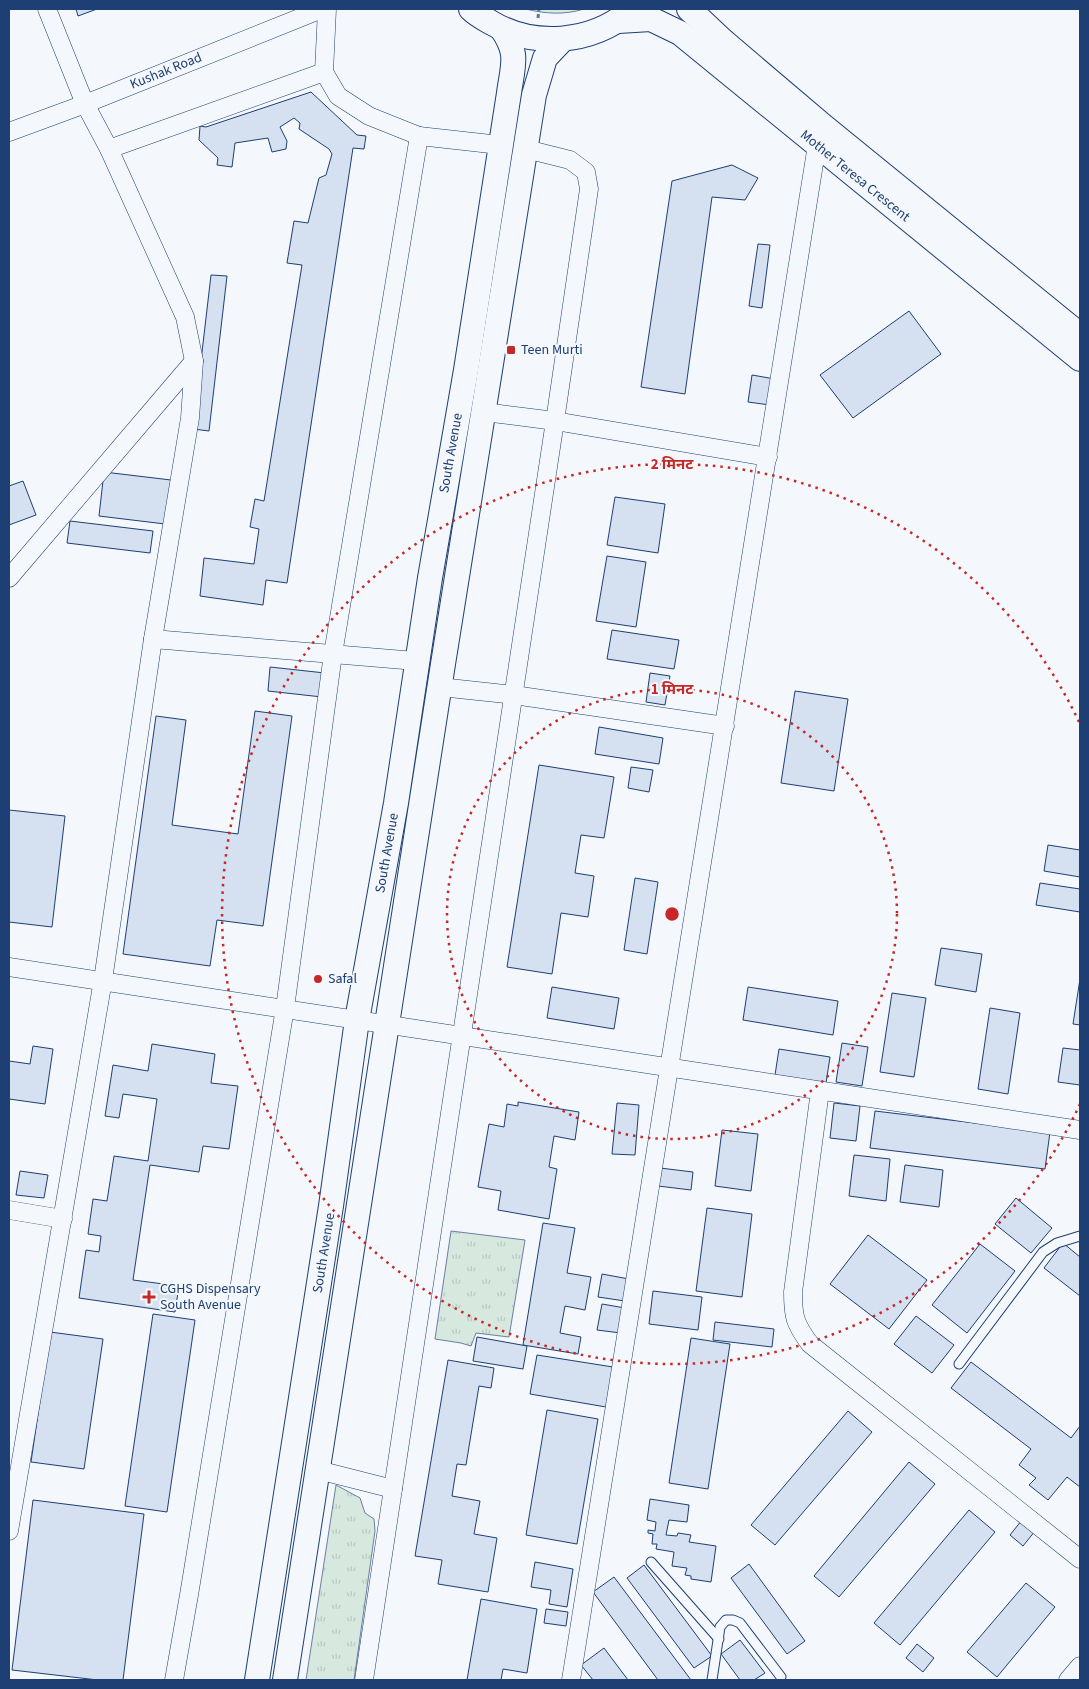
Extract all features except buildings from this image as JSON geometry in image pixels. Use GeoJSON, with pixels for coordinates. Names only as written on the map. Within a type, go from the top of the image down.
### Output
{"type":"FeatureCollection","features":[{"type":"Feature","properties":{"kind":"main road","name":"Mother Teresa Crescent"},"geometry":{"type":"LineString","coordinates":[[471,9],[502,29],[534,38],[563,39],[592,33],[625,15],[652,18],[680,32],[1080,359]]}},
{"type":"Feature","properties":{"kind":"main road","name":"Mother Teresa Crescent"},"geometry":{"type":"LineString","coordinates":[[688,9],[823,126],[1080,335]]}},
{"type":"Feature","properties":{"kind":"main road","name":"South Avenue"},"geometry":{"type":"LineString","coordinates":[[257,1680],[331,1206],[357,1020],[396,803],[416,662],[466,370],[514,54],[510,40],[502,29]]}},
{"type":"Feature","properties":{"kind":"main road","name":"South Avenue"},"geometry":{"type":"LineString","coordinates":[[285,1680],[534,95],[545,58],[563,39]]}},
{"type":"Feature","properties":{"kind":"street"},"geometry":{"type":"LineString","coordinates":[[9,1531],[103,980],[153,639],[190,418],[194,361],[184,317],[109,149],[86,104],[47,9]]}},
{"type":"Feature","properties":{"kind":"street","name":"Kushak Road"},"geometry":{"type":"LineString","coordinates":[[9,132],[86,104],[322,9]]}},
{"type":"Feature","properties":{"kind":"street"},"geometry":{"type":"LineString","coordinates":[[327,9],[324,72],[338,96],[369,116],[419,136],[500,145]]}},
{"type":"Feature","properties":{"kind":"street"},"geometry":{"type":"LineString","coordinates":[[109,149],[324,72]]}},
{"type":"Feature","properties":{"kind":"street"},"geometry":{"type":"LineString","coordinates":[[174,1680],[284,1008],[333,654],[419,136]]}},
{"type":"Feature","properties":{"kind":"street"},"geometry":{"type":"LineString","coordinates":[[571,1680],[817,145]]}},
{"type":"Feature","properties":{"kind":"street"},"geometry":{"type":"LineString","coordinates":[[364,1680],[589,189],[586,172],[570,160],[526,149]]}},
{"type":"Feature","properties":{"kind":"street"},"geometry":{"type":"LineString","coordinates":[[9,578],[194,361]]}},
{"type":"Feature","properties":{"kind":"street"},"geometry":{"type":"LineString","coordinates":[[484,412],[555,421],[768,457]]}},
{"type":"Feature","properties":{"kind":"street"},"geometry":{"type":"LineString","coordinates":[[153,639],[416,662]]}},
{"type":"Feature","properties":{"kind":"street"},"geometry":{"type":"LineString","coordinates":[[440,686],[725,726]]}},
{"type":"Feature","properties":{"kind":"street"},"geometry":{"type":"LineString","coordinates":[[9,967],[670,1067],[820,1092],[1080,1130]]}},
{"type":"Feature","properties":{"kind":"street"},"geometry":{"type":"LineString","coordinates":[[820,1092],[793,1292],[793,1310],[798,1328],[810,1344],[1080,1559]]}},
{"type":"Feature","properties":{"kind":"street"},"geometry":{"type":"LineString","coordinates":[[9,1210],[63,1219]]}},
{"type":"Feature","properties":{"kind":"street"},"geometry":{"type":"LineString","coordinates":[[318,1470],[393,1489]]}},
{"type":"Feature","properties":{"kind":"street"},"geometry":{"type":"LineString","coordinates":[[1068,1680],[1080,1666]]}},
{"type":"Feature","properties":{"kind":"lane"},"geometry":{"type":"LineString","coordinates":[[959,1364],[1043,1252],[1057,1243],[1080,1236]]}},
{"type":"Feature","properties":{"kind":"lane"},"geometry":{"type":"LineString","coordinates":[[651,1562],[719,1639]]}},
{"type":"Feature","properties":{"kind":"lane"},"geometry":{"type":"LineString","coordinates":[[712,1680],[720,1627],[726,1620],[740,1623],[781,1677]]}},
{"type":"Feature","properties":{"kind":"path"},"geometry":{"type":"LineString","coordinates":[[535,16],[541,17]]}},
{"type":"Feature","properties":{"kind":"green space"},"geometry":{"type":"Polygon","coordinates":[[[526,9],[584,9],[555,13],[526,9]]]}},
{"type":"Feature","properties":{"kind":"green space"},"geometry":{"type":"Polygon","coordinates":[[[451,1231],[525,1240],[509,1337],[476,1333],[471,1346],[435,1339],[451,1231]]]}},
{"type":"Feature","properties":{"kind":"green space"},"geometry":{"type":"Polygon","coordinates":[[[336,1485],[360,1498],[365,1513],[374,1519],[375,1531],[354,1680],[306,1680],[336,1485]]]}},
{"type":"Feature","properties":{"kind":"place","name":"Teen Murti"},"geometry":{"type":"Point","coordinates":[511,350]}},
{"type":"Feature","properties":{"kind":"place","name":"Safal"},"geometry":{"type":"Point","coordinates":[318,979]}},
{"type":"Feature","properties":{"kind":"place","name":"CGHS Dispensary South Avenue"},"geometry":{"type":"Point","coordinates":[149,1297]}}]}
